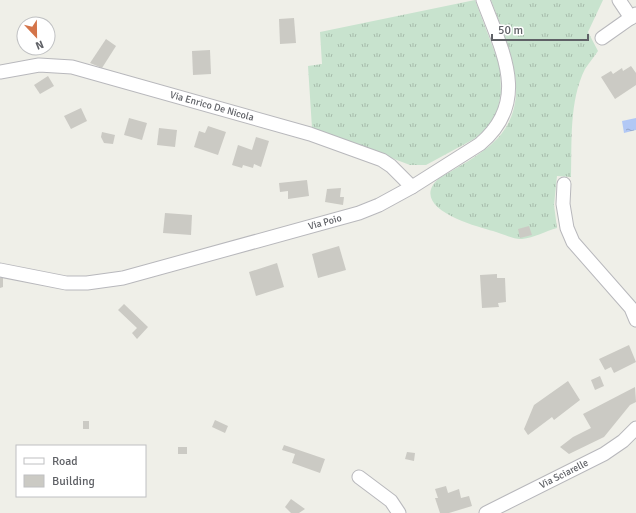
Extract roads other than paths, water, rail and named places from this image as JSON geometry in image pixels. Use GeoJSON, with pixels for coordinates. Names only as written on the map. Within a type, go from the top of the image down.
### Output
{"type":"FeatureCollection","features":[{"type":"Feature","properties":{"kind":"street","name":"Via Poio"},"geometry":{"type":"LineString","coordinates":[[0,270],[66,283],[87,283],[123,278],[352,215],[379,205],[412,187],[480,144],[492,134],[505,113],[510,87],[508,73],[483,0]]}},
{"type":"Feature","properties":{"kind":"street"},"geometry":{"type":"LineString","coordinates":[[602,38],[633,16],[619,0]]}},
{"type":"Feature","properties":{"kind":"street","name":"Via Enrico De Nicola"},"geometry":{"type":"LineString","coordinates":[[0,72],[39,65],[72,66],[310,134],[382,160],[391,166],[412,187]]}},
{"type":"Feature","properties":{"kind":"street"},"geometry":{"type":"LineString","coordinates":[[564,184],[563,204],[567,228],[573,242],[631,308],[636,320]]}},
{"type":"Feature","properties":{"kind":"street","name":"Via Sciarelle"},"geometry":{"type":"LineString","coordinates":[[486,513],[604,454],[623,442],[636,428]]}},
{"type":"Feature","properties":{"kind":"street"},"geometry":{"type":"LineString","coordinates":[[359,477],[391,501],[399,513]]}},
{"type":"Feature","properties":{"kind":"water"},"geometry":{"type":"Polygon","coordinates":[[[636,118],[636,130],[624,133],[622,121],[636,118]]]}}]}
